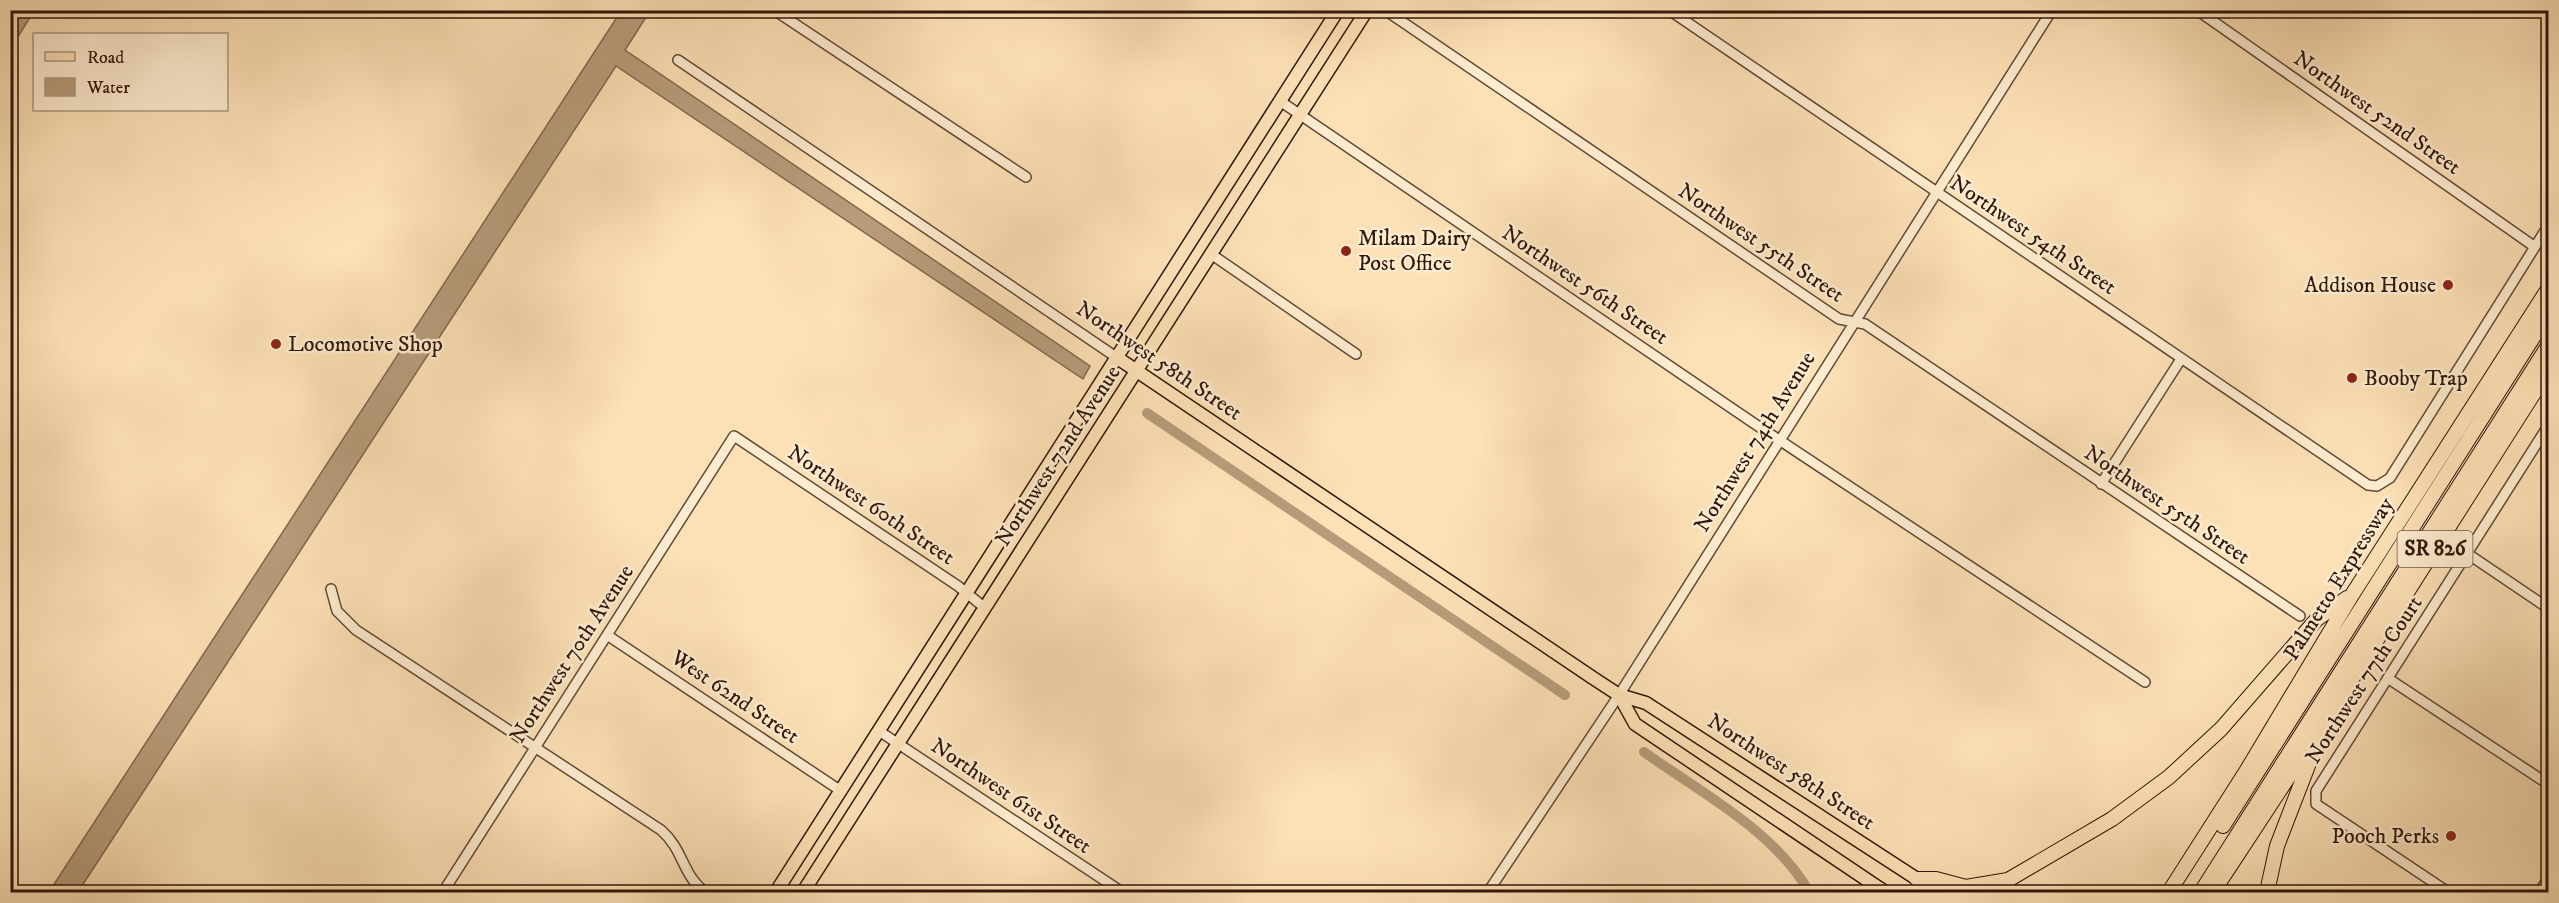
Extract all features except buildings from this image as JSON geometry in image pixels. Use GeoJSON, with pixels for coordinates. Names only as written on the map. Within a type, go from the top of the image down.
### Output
{"type":"FeatureCollection","features":[{"type":"Feature","properties":{"kind":"highway","name":"Palmetto Expressway"},"geometry":{"type":"LineString","coordinates":[[2169,892],[2247,770],[2352,595],[2548,289]]}},
{"type":"Feature","properties":{"kind":"highway"},"geometry":{"type":"LineString","coordinates":[[2180,892],[2548,314]]}},
{"type":"Feature","properties":{"kind":"highway"},"geometry":{"type":"LineString","coordinates":[[2201,892],[2548,346]]}},
{"type":"Feature","properties":{"kind":"highway","name":"SR 826"},"geometry":{"type":"LineString","coordinates":[[2213,892],[2322,726],[2548,371]]}},
{"type":"Feature","properties":{"kind":"highway"},"geometry":{"type":"LineString","coordinates":[[1995,892],[2008,880],[2112,819],[2169,777],[2221,729],[2317,619],[2352,595]]}},
{"type":"Feature","properties":{"kind":"highway"},"geometry":{"type":"LineString","coordinates":[[2267,892],[2277,846],[2303,783],[2322,726]]}},
{"type":"Feature","properties":{"kind":"highway"},"geometry":{"type":"LineString","coordinates":[[1917,879],[1936,879],[1966,887],[2008,880]]}},
{"type":"Feature","properties":{"kind":"main road","name":"Northwest 72nd Avenue"},"geometry":{"type":"LineString","coordinates":[[776,892],[1338,10]]}},
{"type":"Feature","properties":{"kind":"main road","name":"Northwest 72nd Avenue"},"geometry":{"type":"LineString","coordinates":[[803,892],[1367,10]]}},
{"type":"Feature","properties":{"kind":"main road","name":"Northwest 58th Street"},"geometry":{"type":"LineString","coordinates":[[1116,357],[1619,695],[1647,703],[1937,892]]}},
{"type":"Feature","properties":{"kind":"main road","name":"Northwest 58th Street"},"geometry":{"type":"LineString","coordinates":[[1619,695],[1635,724],[1883,892]]}},
{"type":"Feature","properties":{"kind":"street"},"geometry":{"type":"LineString","coordinates":[[774,10],[1026,177]]}},
{"type":"Feature","properties":{"kind":"street","name":"Northwest 55th Street"},"geometry":{"type":"LineString","coordinates":[[1385,10],[1839,319],[1865,324],[2300,616]]}},
{"type":"Feature","properties":{"kind":"street","name":"Northwest 54th Street"},"geometry":{"type":"LineString","coordinates":[[1669,10],[1935,193],[2368,485],[2377,486],[2390,478],[2535,247]]}},
{"type":"Feature","properties":{"kind":"street","name":"Northwest 74th Avenue"},"geometry":{"type":"LineString","coordinates":[[1488,892],[1619,695],[2052,10]]}},
{"type":"Feature","properties":{"kind":"street","name":"Northwest 52nd Street"},"geometry":{"type":"LineString","coordinates":[[2196,10],[2535,247]]}},
{"type":"Feature","properties":{"kind":"street","name":"Northwest 58th Street"},"geometry":{"type":"LineString","coordinates":[[678,60],[1116,357]]}},
{"type":"Feature","properties":{"kind":"street","name":"Northwest 56th Street"},"geometry":{"type":"LineString","coordinates":[[1280,101],[1779,439],[2145,682]]}},
{"type":"Feature","properties":{"kind":"street"},"geometry":{"type":"LineString","coordinates":[[2535,247],[2548,226]]}},
{"type":"Feature","properties":{"kind":"street"},"geometry":{"type":"LineString","coordinates":[[1211,254],[1356,354]]}},
{"type":"Feature","properties":{"kind":"street"},"geometry":{"type":"LineString","coordinates":[[2101,484],[2181,359]]}},
{"type":"Feature","properties":{"kind":"street","name":"Northwest 77th Court"},"geometry":{"type":"LineString","coordinates":[[2448,892],[2316,804],[2316,791],[2548,428]]}},
{"type":"Feature","properties":{"kind":"street","name":"Northwest 60th Street"},"geometry":{"type":"LineString","coordinates":[[734,436],[985,608]]}},
{"type":"Feature","properties":{"kind":"street","name":"Northwest 70th Avenue"},"geometry":{"type":"LineString","coordinates":[[443,892],[734,436]]}},
{"type":"Feature","properties":{"kind":"street"},"geometry":{"type":"LineString","coordinates":[[2468,554],[2548,608]]}},
{"type":"Feature","properties":{"kind":"street"},"geometry":{"type":"LineString","coordinates":[[331,589],[337,611],[349,624],[661,830],[680,851],[690,878],[705,892]]}},
{"type":"Feature","properties":{"kind":"street","name":"West 62nd Street"},"geometry":{"type":"LineString","coordinates":[[607,635],[841,791]]}},
{"type":"Feature","properties":{"kind":"street"},"geometry":{"type":"LineString","coordinates":[[2389,679],[2548,784]]}},
{"type":"Feature","properties":{"kind":"street","name":"Northwest 61st Street"},"geometry":{"type":"LineString","coordinates":[[879,731],[1122,892]]}},
{"type":"Feature","properties":{"kind":"street"},"geometry":{"type":"LineString","coordinates":[[2539,892],[2548,879]]}},
{"type":"Feature","properties":{"kind":"water"},"geometry":{"type":"Polygon","coordinates":[[[10,11],[34,11],[11,48],[10,11]]]}},
{"type":"Feature","properties":{"kind":"water"},"geometry":{"type":"Polygon","coordinates":[[[621,11],[650,11],[625,50],[1090,366],[1083,379],[616,66],[78,892],[49,892],[621,11]]]}},
{"type":"Feature","properties":{"kind":"waterway"},"geometry":{"type":"LineString","coordinates":[[1147,413],[1565,695]]}},
{"type":"Feature","properties":{"kind":"waterway"},"geometry":{"type":"LineString","coordinates":[[1644,752],[1757,831],[1777,850],[1809,892]]}},
{"type":"Feature","properties":{"kind":"place","name":"Milam Dairy Post Office"},"geometry":{"type":"Point","coordinates":[1346,251]}},
{"type":"Feature","properties":{"kind":"place","name":"Addison House"},"geometry":{"type":"Point","coordinates":[2448,285]}},
{"type":"Feature","properties":{"kind":"place","name":"Locomotive Shop"},"geometry":{"type":"Point","coordinates":[276,344]}},
{"type":"Feature","properties":{"kind":"place","name":"Booby Trap"},"geometry":{"type":"Point","coordinates":[2352,378]}},
{"type":"Feature","properties":{"kind":"place","name":"Pooch Perks"},"geometry":{"type":"Point","coordinates":[2451,836]}}]}
